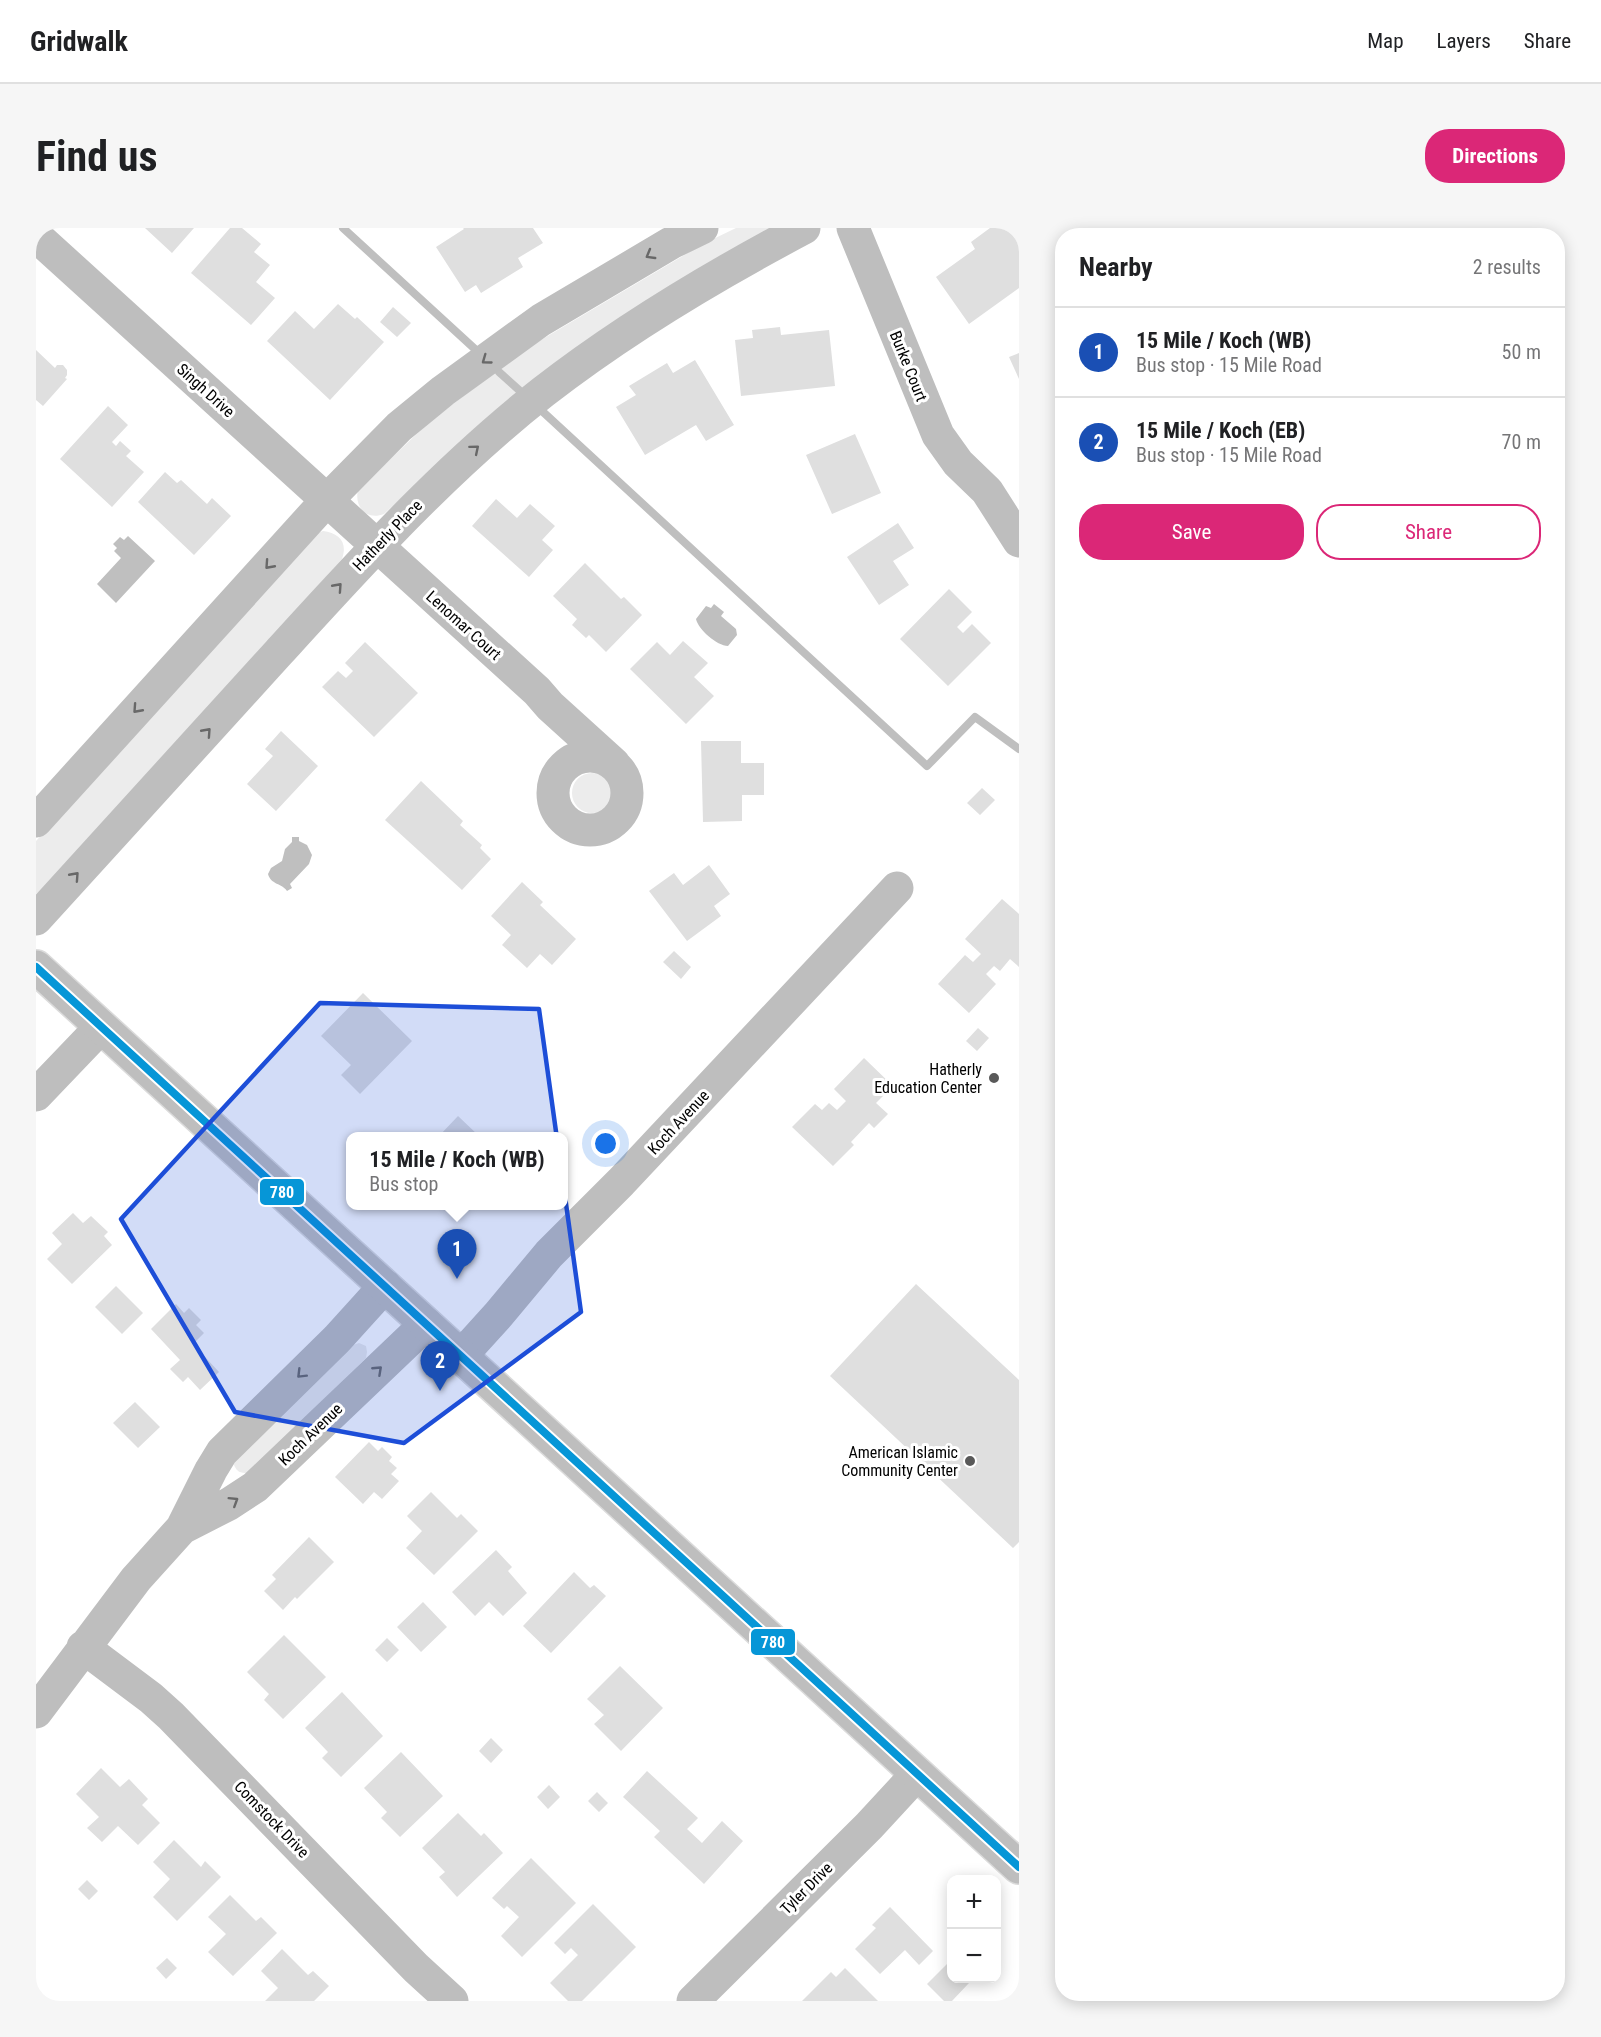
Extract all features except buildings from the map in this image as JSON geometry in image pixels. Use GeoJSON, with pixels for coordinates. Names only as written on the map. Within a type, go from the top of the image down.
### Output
{"type":"FeatureCollection","features":[{"type":"Feature","properties":{"kind":"street"},"geometry":{"type":"LineString","coordinates":[[36,821],[327,501],[399,428],[443,391],[541,320],[671,243],[702,228]]}},
{"type":"Feature","properties":{"kind":"street","name":"Hatherly Place"},"geometry":{"type":"LineString","coordinates":[[36,919],[376,545],[467,456],[543,392],[651,316],[804,228]]}},
{"type":"Feature","properties":{"kind":"street","name":"Burke Court"},"geometry":{"type":"LineString","coordinates":[[853,228],[938,435],[958,463],[1003,491],[1019,541]]}},
{"type":"Feature","properties":{"kind":"street","name":"Singh Drive"},"geometry":{"type":"LineString","coordinates":[[36,236],[376,545]]}},
{"type":"Feature","properties":{"kind":"street","name":"Burke Court"},"geometry":{"type":"LineString","coordinates":[[1019,508],[1015,520],[1019,541]]}},
{"type":"Feature","properties":{"kind":"street","name":"Lenomar Court"},"geometry":{"type":"LineString","coordinates":[[376,545],[614,764],[626,784],[627,796],[624,808],[608,825],[596,829],[578,827],[562,818],[556,807],[553,795],[554,783],[559,772],[564,746],[561,729],[550,706]]}},
{"type":"Feature","properties":{"kind":"street"},"geometry":{"type":"LineString","coordinates":[[559,772],[568,763],[591,755],[614,764]]}},
{"type":"Feature","properties":{"kind":"street","name":"Koch Avenue"},"geometry":{"type":"LineString","coordinates":[[461,1356],[549,1254],[621,1182],[897,888]]}},
{"type":"Feature","properties":{"kind":"street"},"geometry":{"type":"LineString","coordinates":[[36,967],[1019,1867]]}},
{"type":"Feature","properties":{"kind":"street"},"geometry":{"type":"LineString","coordinates":[[36,1095],[101,1027]]}},
{"type":"Feature","properties":{"kind":"street","name":"Koch Avenue"},"geometry":{"type":"LineString","coordinates":[[36,1712],[136,1579],[182,1528],[222,1452],[337,1339],[385,1286]]}},
{"type":"Feature","properties":{"kind":"street","name":"Koch Avenue"},"geometry":{"type":"LineString","coordinates":[[182,1528],[230,1504],[255,1487],[426,1324]]}},
{"type":"Feature","properties":{"kind":"street","name":"Comstock Drive"},"geometry":{"type":"LineString","coordinates":[[83,1647],[151,1698],[171,1716],[416,1968],[452,2001]]}},
{"type":"Feature","properties":{"kind":"street","name":"Tyler Drive"},"geometry":{"type":"LineString","coordinates":[[693,2001],[869,1826],[917,1773]]}},
{"type":"Feature","properties":{"kind":"highlighted area"},"geometry":{"type":"Polygon","coordinates":[[[320,1003],[539,1009],[581,1312],[404,1443],[235,1412],[121,1219],[320,1003]]]}},
{"type":"Feature","properties":{"kind":"shaded area"},"geometry":{"type":"Polygon","coordinates":[[[736,228],[775,228],[525,387],[492,413],[384,514],[378,516],[363,511],[358,501],[358,490],[426,425],[519,353],[703,244],[736,228]]]}},
{"type":"Feature","properties":{"kind":"shaded area"},"geometry":{"type":"Polygon","coordinates":[[[323,531],[341,539],[344,548],[342,559],[44,888],[36,894],[36,841],[315,534],[323,531]]]}},
{"type":"Feature","properties":{"kind":"shaded area"},"geometry":{"type":"Polygon","coordinates":[[[128,536],[155,561],[116,603],[97,584],[121,558],[114,551],[117,548],[113,544],[120,537],[124,540],[128,536]]]}},
{"type":"Feature","properties":{"kind":"shaded area"},"geometry":{"type":"Polygon","coordinates":[[[714,604],[724,612],[721,616],[736,629],[737,635],[728,646],[709,636],[697,623],[696,619],[706,606],[711,608],[714,604]]]}},
{"type":"Feature","properties":{"kind":"shaded area"},"geometry":{"type":"Polygon","coordinates":[[[592,773],[600,774],[606,779],[611,785],[611,801],[606,807],[600,812],[592,813],[584,812],[578,807],[573,801],[572,793],[573,785],[578,779],[584,774],[592,773]]]}},
{"type":"Feature","properties":{"kind":"shaded area"},"geometry":{"type":"Polygon","coordinates":[[[292,837],[299,837],[299,841],[307,845],[312,855],[309,864],[290,884],[292,888],[287,891],[269,878],[268,874],[271,868],[282,861],[285,849],[292,842],[292,837]]]}},
{"type":"Feature","properties":{"kind":"shaded area"},"geometry":{"type":"Polygon","coordinates":[[[359,1343],[366,1346],[366,1358],[248,1473],[238,1471],[234,1465],[235,1460],[353,1345],[359,1343]]]}},
{"type":"Feature","properties":{"kind":"waterway"},"geometry":{"type":"LineString","coordinates":[[343,228],[476,350]]}},
{"type":"Feature","properties":{"kind":"waterway"},"geometry":{"type":"LineString","coordinates":[[499,372],[519,390]]}},
{"type":"Feature","properties":{"kind":"waterway"},"geometry":{"type":"LineString","coordinates":[[542,411],[927,766],[975,717],[1019,749]]}},
{"type":"Feature","properties":{"kind":"transit line","name":"780"},"geometry":{"type":"LineString","coordinates":[[36,967],[1019,1867]]}},
{"type":"Feature","properties":{"kind":"place","name":"Hatherly Education Center"},"geometry":{"type":"Point","coordinates":[994,1078]}},
{"type":"Feature","properties":{"kind":"place","name":"15 Mile / Koch (WB)"},"geometry":{"type":"Point","coordinates":[457,1279]}},
{"type":"Feature","properties":{"kind":"place","name":"15 Mile / Koch (EB)"},"geometry":{"type":"Point","coordinates":[440,1391]}},
{"type":"Feature","properties":{"kind":"place","name":"American Islamic Community Center"},"geometry":{"type":"Point","coordinates":[970,1461]}}]}
